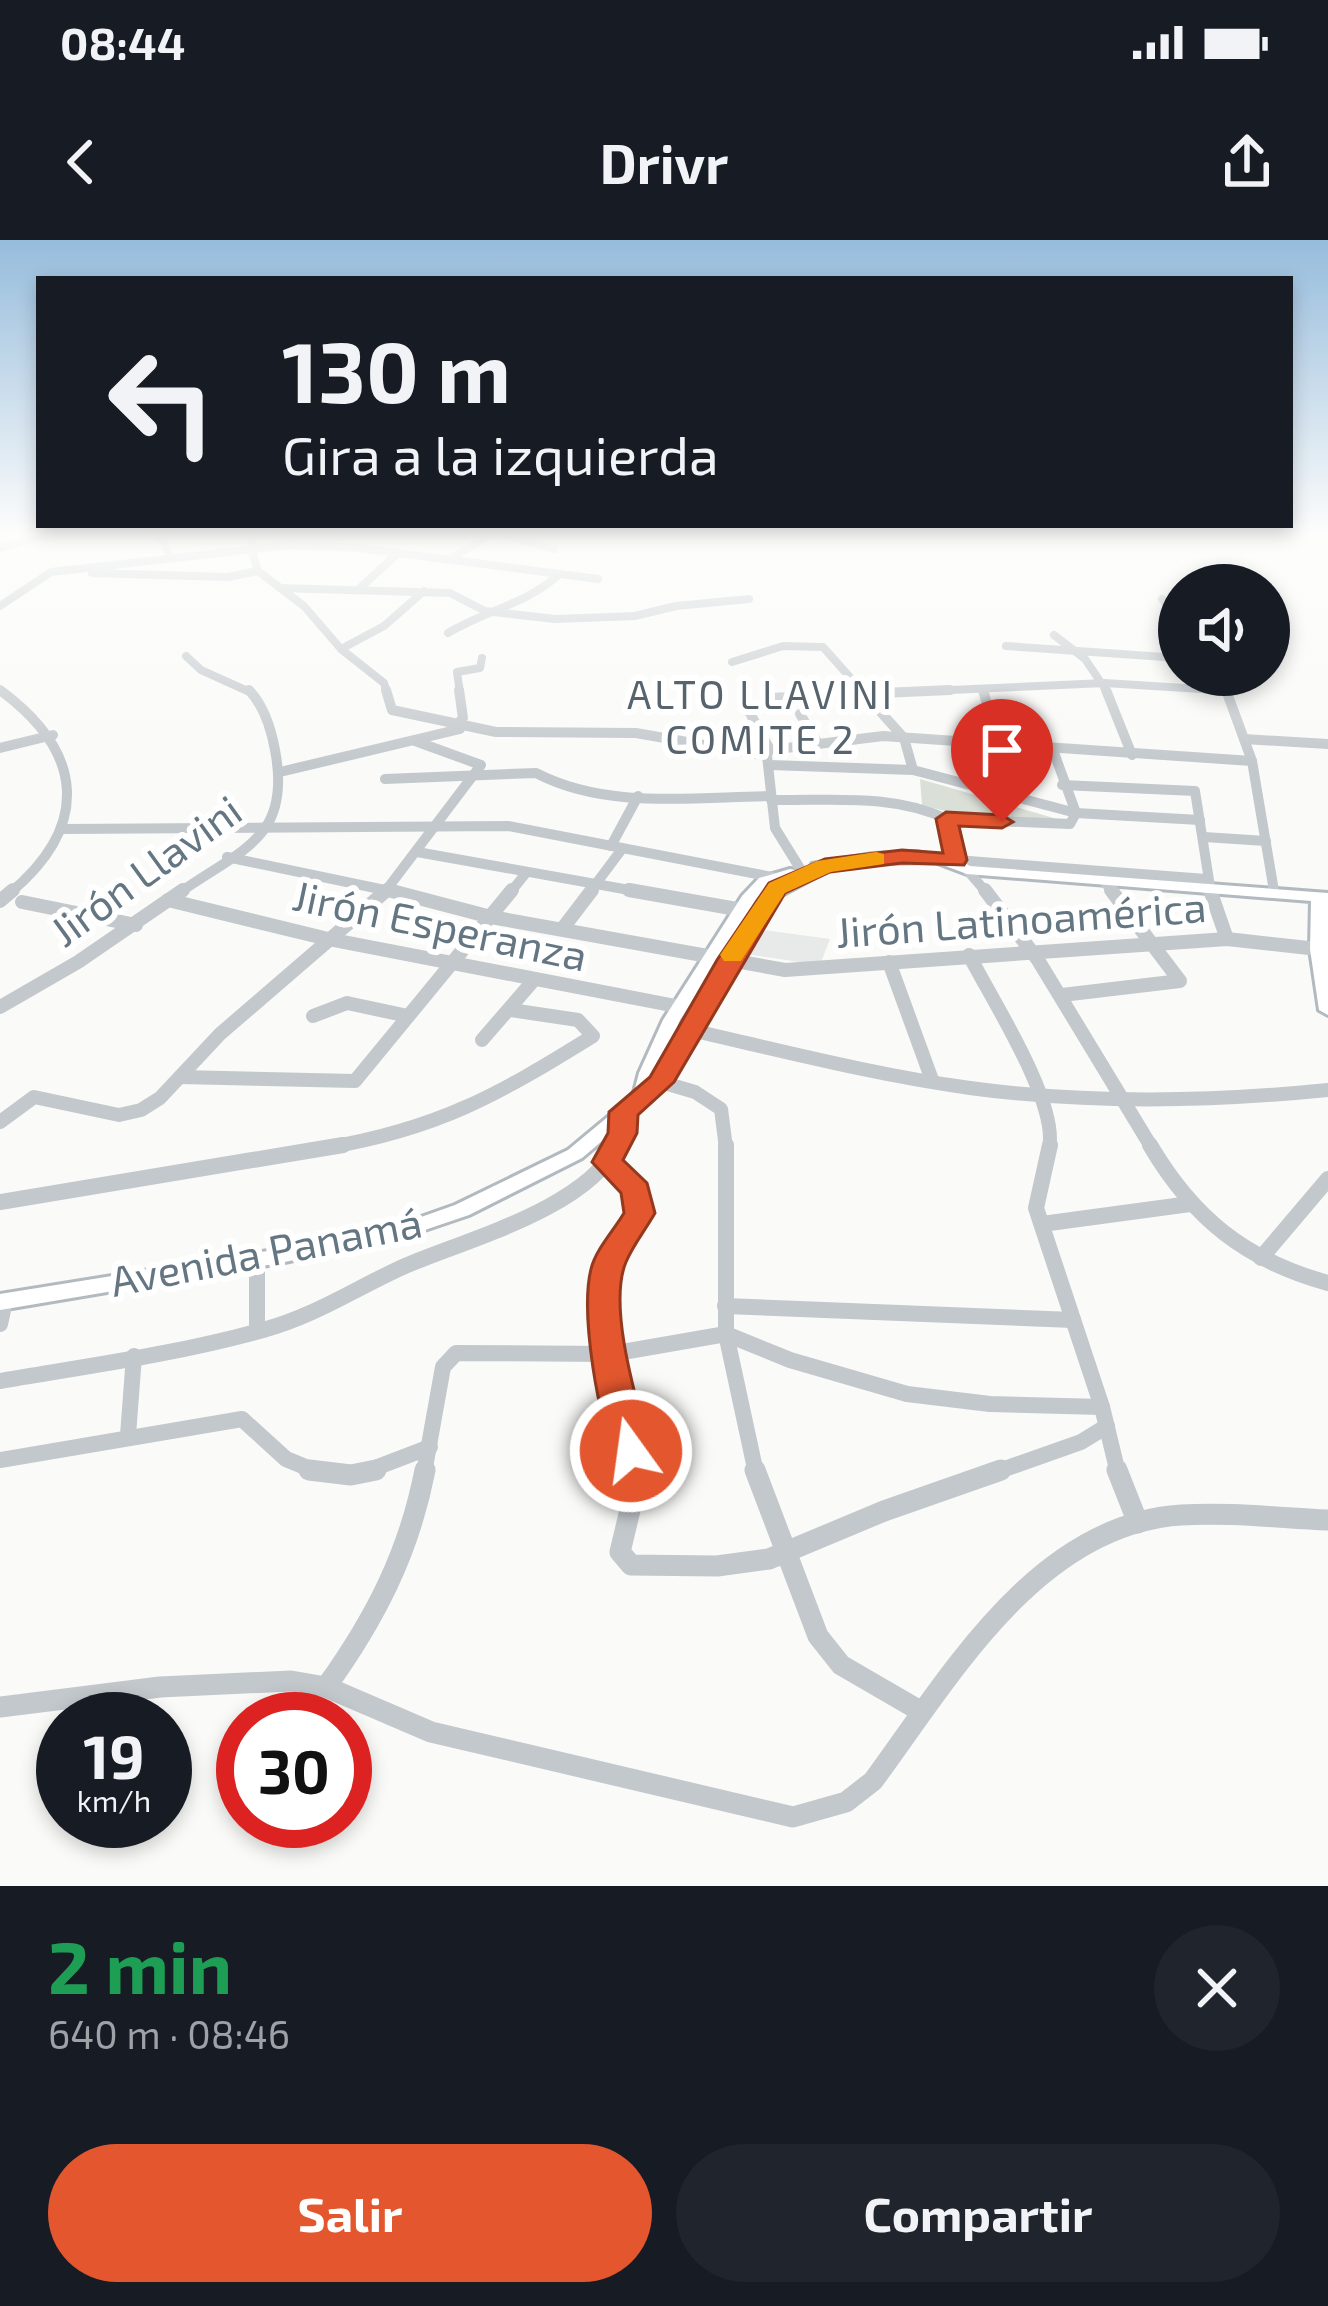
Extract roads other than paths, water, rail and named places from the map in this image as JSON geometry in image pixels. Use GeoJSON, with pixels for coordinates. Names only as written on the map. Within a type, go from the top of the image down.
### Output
{"type":"FeatureCollection","features":[{"type":"Feature","properties":{"kind":"street"},"geometry":{"type":"LineString","coordinates":[[309,612],[341,649],[384,683],[391,709],[401,713],[525,734],[636,733],[767,756],[776,828],[801,870]]}},
{"type":"Feature","properties":{"kind":"street"},"geometry":{"type":"LineString","coordinates":[[341,649],[400,612]]}},
{"type":"Feature","properties":{"kind":"street"},"geometry":{"type":"LineString","coordinates":[[448,633],[483,612]]}},
{"type":"Feature","properties":{"kind":"street"},"geometry":{"type":"LineString","coordinates":[[492,612],[567,620],[652,612]]}},
{"type":"Feature","properties":{"kind":"street"},"geometry":{"type":"LineString","coordinates":[[1054,635],[1082,652],[1105,682],[1132,754]]}},
{"type":"Feature","properties":{"kind":"street"},"geometry":{"type":"LineString","coordinates":[[732,662],[777,647],[816,645],[832,654],[904,738],[913,770]]}},
{"type":"Feature","properties":{"kind":"street"},"geometry":{"type":"LineString","coordinates":[[1006,646],[1158,657]]}},
{"type":"Feature","properties":{"kind":"street","name":"Jirón Llavini"},"geometry":{"type":"LineString","coordinates":[[0,1007],[64,974],[269,826],[281,789],[280,772],[257,698],[243,686],[195,670],[186,656]]}},
{"type":"Feature","properties":{"kind":"street"},"geometry":{"type":"LineString","coordinates":[[461,726],[457,672],[480,668],[482,658]]}},
{"type":"Feature","properties":{"kind":"street"},"geometry":{"type":"LineString","coordinates":[[770,698],[1105,682],[1158,686]]}},
{"type":"Feature","properties":{"kind":"street"},"geometry":{"type":"LineString","coordinates":[[0,689],[28,708],[53,735],[66,788],[62,829],[42,864],[0,901]]}},
{"type":"Feature","properties":{"kind":"street"},"geometry":{"type":"LineString","coordinates":[[983,689],[999,745]]}},
{"type":"Feature","properties":{"kind":"street"},"geometry":{"type":"LineString","coordinates":[[1218,696],[1228,725],[1244,739],[1328,744]]}},
{"type":"Feature","properties":{"kind":"street"},"geometry":{"type":"LineString","coordinates":[[1227,696],[1252,761],[1274,891]]}},
{"type":"Feature","properties":{"kind":"street"},"geometry":{"type":"LineString","coordinates":[[745,704],[769,748]]}},
{"type":"Feature","properties":{"kind":"street"},"geometry":{"type":"LineString","coordinates":[[800,714],[817,742]]}},
{"type":"Feature","properties":{"kind":"street"},"geometry":{"type":"LineString","coordinates":[[280,772],[461,726]]}},
{"type":"Feature","properties":{"kind":"street"},"geometry":{"type":"LineString","coordinates":[[0,748],[53,735]]}},
{"type":"Feature","properties":{"kind":"street"},"geometry":{"type":"LineString","coordinates":[[750,754],[817,742],[904,738],[1252,761]]}},
{"type":"Feature","properties":{"kind":"street"},"geometry":{"type":"LineString","coordinates":[[0,1122],[26,1100],[41,1096],[129,1114],[152,1104],[220,1034],[254,1010],[385,892],[481,766],[415,741]]}},
{"type":"Feature","properties":{"kind":"street"},"geometry":{"type":"LineString","coordinates":[[979,744],[986,788]]}},
{"type":"Feature","properties":{"kind":"street"},"geometry":{"type":"LineString","coordinates":[[1053,750],[1074,817]]}},
{"type":"Feature","properties":{"kind":"street"},"geometry":{"type":"LineString","coordinates":[[770,765],[913,770],[1074,817],[1202,827],[1266,841]]}},
{"type":"Feature","properties":{"kind":"street"},"geometry":{"type":"LineString","coordinates":[[386,779],[536,773],[555,786],[638,796],[910,805],[946,819],[1065,825],[1074,817]]}},
{"type":"Feature","properties":{"kind":"street"},"geometry":{"type":"LineString","coordinates":[[1062,785],[1198,793],[1209,883],[1227,939]]}},
{"type":"Feature","properties":{"kind":"street"},"geometry":{"type":"LineString","coordinates":[[563,928],[596,886],[638,796]]}},
{"type":"Feature","properties":{"kind":"street"},"geometry":{"type":"LineString","coordinates":[[946,819],[962,865],[1062,995],[1190,1204],[1220,1233],[1285,1272],[1328,1283]]}},
{"type":"Feature","properties":{"kind":"street"},"geometry":{"type":"LineString","coordinates":[[62,829],[508,826],[772,877]]}},
{"type":"Feature","properties":{"kind":"street"},"geometry":{"type":"LineString","coordinates":[[417,852],[750,912]]}},
{"type":"Feature","properties":{"kind":"street","name":"Jirón Latinoamérica"},"geometry":{"type":"LineString","coordinates":[[227,857],[343,878],[490,916],[785,970],[1227,939],[1318,949]]}},
{"type":"Feature","properties":{"kind":"street","name":"Avenida Panamá"},"geometry":{"type":"LineString","coordinates":[[2,1301],[365,1240],[462,1210],[574,1154],[661,1082],[772,877],[902,857],[1102,878],[1209,883]]}},
{"type":"Feature","properties":{"kind":"street","name":"Avenida Panamá"},"geometry":{"type":"LineString","coordinates":[[962,865],[1209,883],[1324,897]]}},
{"type":"Feature","properties":{"kind":"street","name":"Avenida Panamá"},"geometry":{"type":"LineString","coordinates":[[642,1097],[645,1076],[711,956],[777,888],[825,866]]}},
{"type":"Feature","properties":{"kind":"street"},"geometry":{"type":"LineString","coordinates":[[180,1077],[356,1081],[526,873]]}},
{"type":"Feature","properties":{"kind":"street"},"geometry":{"type":"LineString","coordinates":[[1062,995],[1167,986],[1179,977],[1102,878]]}},
{"type":"Feature","properties":{"kind":"street"},"geometry":{"type":"LineString","coordinates":[[1324,897],[1318,949],[1327,1004]]}},
{"type":"Feature","properties":{"kind":"street","name":"Jirón Esperanza"},"geometry":{"type":"LineString","coordinates":[[168,900],[328,939],[681,1007],[695,1023],[833,1064],[1040,1096],[1221,1097],[1328,1090]]}},
{"type":"Feature","properties":{"kind":"street"},"geometry":{"type":"LineString","coordinates":[[22,902],[136,925]]}},
{"type":"Feature","properties":{"kind":"street"},"geometry":{"type":"LineString","coordinates":[[969,955],[1040,1096],[1051,1138],[1037,1195],[1042,1224],[1104,1416],[1112,1460],[1138,1523]]}},
{"type":"Feature","properties":{"kind":"street"},"geometry":{"type":"LineString","coordinates":[[889,962],[932,1080]]}},
{"type":"Feature","properties":{"kind":"street"},"geometry":{"type":"LineString","coordinates":[[482,1040],[533,980]]}},
{"type":"Feature","properties":{"kind":"street"},"geometry":{"type":"LineString","coordinates":[[313,1016],[326,1005],[345,1001],[408,1016]]}},
{"type":"Feature","properties":{"kind":"street"},"geometry":{"type":"LineString","coordinates":[[0,1202],[348,1144],[422,1127],[491,1099],[592,1036],[578,1020],[511,1010]]}},
{"type":"Feature","properties":{"kind":"street"},"geometry":{"type":"LineString","coordinates":[[661,1082],[695,1092],[721,1109],[726,1138],[726,1334],[758,1484],[806,1614],[841,1665],[922,1712]]}},
{"type":"Feature","properties":{"kind":"street"},"geometry":{"type":"LineString","coordinates":[[0,1381],[257,1331],[343,1301],[379,1279],[538,1208],[607,1162],[622,1133],[623,1112]]}},
{"type":"Feature","properties":{"kind":"street"},"geometry":{"type":"LineString","coordinates":[[607,1162],[630,1180],[640,1204],[640,1213],[608,1265],[604,1295],[610,1354],[637,1481],[622,1560],[631,1565],[717,1566],[786,1554],[884,1511],[1081,1442],[1104,1416]]}},
{"type":"Feature","properties":{"kind":"street"},"geometry":{"type":"LineString","coordinates":[[1261,1258],[1328,1179]]}},
{"type":"Feature","properties":{"kind":"street"},"geometry":{"type":"LineString","coordinates":[[1042,1224],[1190,1204]]}},
{"type":"Feature","properties":{"kind":"street"},"geometry":{"type":"LineString","coordinates":[[257,1260],[257,1331]]}},
{"type":"Feature","properties":{"kind":"street"},"geometry":{"type":"LineString","coordinates":[[0,1324],[2,1301]]}},
{"type":"Feature","properties":{"kind":"street"},"geometry":{"type":"LineString","coordinates":[[725,1306],[1073,1320]]}},
{"type":"Feature","properties":{"kind":"street"},"geometry":{"type":"LineString","coordinates":[[326,1687],[372,1624],[400,1571],[421,1504],[441,1404],[442,1366],[456,1353],[610,1354],[726,1334],[790,1360],[907,1394],[1104,1416]]}},
{"type":"Feature","properties":{"kind":"street"},"geometry":{"type":"LineString","coordinates":[[128,1435],[134,1356]]}},
{"type":"Feature","properties":{"kind":"street"},"geometry":{"type":"LineString","coordinates":[[0,1460],[242,1419],[287,1463],[341,1479],[405,1460],[430,1447]]}},
{"type":"Feature","properties":{"kind":"street"},"geometry":{"type":"LineString","coordinates":[[0,1707],[265,1681],[326,1687],[431,1732],[549,1757],[684,1798],[793,1817],[846,1802],[873,1781],[997,1613],[1068,1555],[1138,1523],[1219,1513],[1328,1520]]}},
{"type":"Feature","properties":{"kind":"district","name":"ALTO LLAVINI COMITE 2"},"geometry":{"type":"Point","coordinates":[761,718]}}]}
